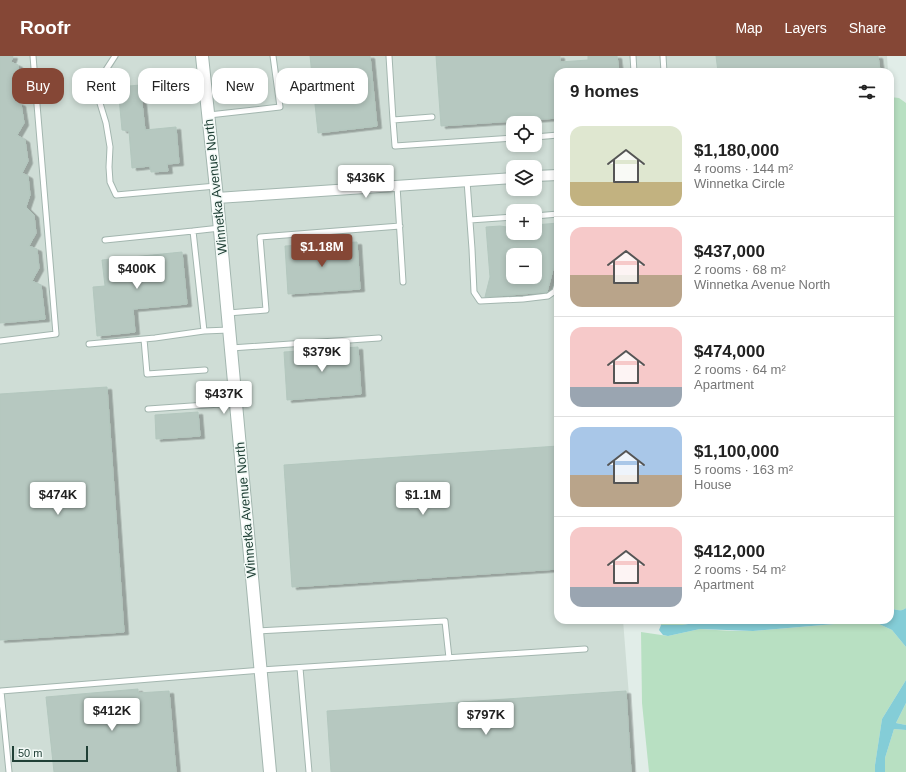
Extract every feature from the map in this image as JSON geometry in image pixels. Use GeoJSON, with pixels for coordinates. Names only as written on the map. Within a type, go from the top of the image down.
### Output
{"type":"FeatureCollection","features":[{"type":"Feature","properties":{"kind":"street","name":"Winnetka Avenue North"},"geometry":{"type":"LineString","coordinates":[[202,56],[220,228],[270,772]]}},
{"type":"Feature","properties":{"kind":"street"},"geometry":{"type":"LineString","coordinates":[[542,176],[554,175]]}},
{"type":"Feature","properties":{"kind":"street"},"geometry":{"type":"LineString","coordinates":[[217,198],[506,178]]}},
{"type":"Feature","properties":{"kind":"lane"},"geometry":{"type":"LineString","coordinates":[[0,342],[56,334],[33,56]]}},
{"type":"Feature","properties":{"kind":"lane"},"geometry":{"type":"LineString","coordinates":[[115,56],[102,76],[98,89],[99,100],[106,123],[110,147],[110,182],[116,195],[216,186]]}},
{"type":"Feature","properties":{"kind":"lane"},"geometry":{"type":"LineString","coordinates":[[208,115],[280,107],[273,56]]}},
{"type":"Feature","properties":{"kind":"lane"},"geometry":{"type":"LineString","coordinates":[[389,56],[395,146],[506,138]]}},
{"type":"Feature","properties":{"kind":"lane"},"geometry":{"type":"LineString","coordinates":[[633,56],[634,68]]}},
{"type":"Feature","properties":{"kind":"lane"},"geometry":{"type":"LineString","coordinates":[[662,56],[664,68]]}},
{"type":"Feature","properties":{"kind":"lane"},"geometry":{"type":"LineString","coordinates":[[393,120],[432,117]]}},
{"type":"Feature","properties":{"kind":"lane"},"geometry":{"type":"LineString","coordinates":[[542,136],[554,135]]}},
{"type":"Feature","properties":{"kind":"lane"},"geometry":{"type":"LineString","coordinates":[[467,181],[474,292],[480,301],[548,296],[554,291]]}},
{"type":"Feature","properties":{"kind":"lane"},"geometry":{"type":"LineString","coordinates":[[397,186],[404,282]]}},
{"type":"Feature","properties":{"kind":"lane"},"geometry":{"type":"LineString","coordinates":[[542,215],[554,214]]}},
{"type":"Feature","properties":{"kind":"lane"},"geometry":{"type":"LineString","coordinates":[[470,220],[506,217]]}},
{"type":"Feature","properties":{"kind":"lane"},"geometry":{"type":"LineString","coordinates":[[227,313],[266,310],[260,237],[400,226]]}},
{"type":"Feature","properties":{"kind":"lane"},"geometry":{"type":"LineString","coordinates":[[105,240],[220,228]]}},
{"type":"Feature","properties":{"kind":"lane"},"geometry":{"type":"LineString","coordinates":[[193,230],[204,331]]}},
{"type":"Feature","properties":{"kind":"lane"},"geometry":{"type":"LineString","coordinates":[[89,344],[144,339],[204,331],[229,330]]}},
{"type":"Feature","properties":{"kind":"lane"},"geometry":{"type":"LineString","coordinates":[[230,348],[379,338]]}},
{"type":"Feature","properties":{"kind":"lane"},"geometry":{"type":"LineString","coordinates":[[144,339],[147,374],[205,370]]}},
{"type":"Feature","properties":{"kind":"lane"},"geometry":{"type":"LineString","coordinates":[[148,409],[235,403]]}},
{"type":"Feature","properties":{"kind":"lane"},"geometry":{"type":"LineString","coordinates":[[257,630],[445,621],[449,658]]}},
{"type":"Feature","properties":{"kind":"lane"},"geometry":{"type":"LineString","coordinates":[[9,772],[1,691],[261,670],[585,649]]}},
{"type":"Feature","properties":{"kind":"lane"},"geometry":{"type":"LineString","coordinates":[[300,668],[309,772]]}},
{"type":"Feature","properties":{"kind":"shaded area"},"geometry":{"type":"Polygon","coordinates":[[[0,56],[887,56],[888,68],[554,68],[554,624],[623,624],[635,772],[0,772],[0,56]]]}},
{"type":"Feature","properties":{"kind":"green space"},"geometry":{"type":"Polygon","coordinates":[[[894,97],[899,98],[906,103],[906,608],[894,609],[894,97]]]}},
{"type":"Feature","properties":{"kind":"green space"},"geometry":{"type":"Polygon","coordinates":[[[661,624],[688,624],[682,625],[661,624]]]}},
{"type":"Feature","properties":{"kind":"green space"},"geometry":{"type":"Polygon","coordinates":[[[835,624],[879,624],[892,630],[906,647],[906,680],[882,719],[875,772],[649,772],[642,703],[641,632],[668,636],[700,629],[753,631],[835,624]]]}},
{"type":"Feature","properties":{"kind":"green space"},"geometry":{"type":"Polygon","coordinates":[[[906,703],[906,725],[896,723],[906,703]]]}},
{"type":"Feature","properties":{"kind":"green space"},"geometry":{"type":"Polygon","coordinates":[[[894,729],[906,730],[906,772],[885,772],[885,758],[894,729]]]}},
{"type":"Feature","properties":{"kind":"water"},"geometry":{"type":"Polygon","coordinates":[[[906,608],[906,647],[892,630],[879,624],[894,624],[894,609],[900,610],[906,608]]]}},
{"type":"Feature","properties":{"kind":"water"},"geometry":{"type":"Polygon","coordinates":[[[835,624],[753,631],[700,629],[668,636],[663,635],[659,630],[661,625],[835,624]]]}},
{"type":"Feature","properties":{"kind":"water"},"geometry":{"type":"Polygon","coordinates":[[[906,680],[906,703],[896,723],[906,725],[906,730],[894,729],[885,758],[885,772],[875,772],[882,719],[906,680]]]}},
{"type":"Feature","properties":{"kind":"building"},"geometry":{"type":"Polygon","coordinates":[[[0,56],[13,56],[11,62],[18,65],[18,68],[12,68],[12,104],[21,104],[24,123],[17,135],[25,140],[28,161],[22,173],[28,176],[30,195],[26,207],[34,215],[36,233],[29,246],[37,249],[39,268],[32,281],[41,285],[45,319],[0,323],[0,56]]]}},
{"type":"Feature","properties":{"kind":"building"},"geometry":{"type":"Polygon","coordinates":[[[310,56],[370,56],[377,126],[318,133],[315,104],[368,104],[368,68],[311,68],[310,56]]]}},
{"type":"Feature","properties":{"kind":"building"},"geometry":{"type":"Polygon","coordinates":[[[436,56],[560,56],[560,62],[588,60],[588,56],[617,56],[618,68],[554,68],[554,118],[542,119],[542,116],[506,116],[506,122],[441,126],[436,56]]]}},
{"type":"Feature","properties":{"kind":"building"},"geometry":{"type":"Polygon","coordinates":[[[716,56],[878,56],[880,68],[718,68],[716,56]]]}},
{"type":"Feature","properties":{"kind":"building"},"geometry":{"type":"Polygon","coordinates":[[[138,85],[138,104],[142,104],[145,130],[176,127],[179,163],[167,164],[168,171],[151,172],[150,166],[132,168],[129,131],[122,130],[120,104],[130,104],[130,86],[138,85]]]}},
{"type":"Feature","properties":{"kind":"building"},"geometry":{"type":"Polygon","coordinates":[[[554,223],[554,266],[547,292],[485,297],[490,277],[486,227],[506,227],[506,240],[542,240],[542,224],[554,223]]]}},
{"type":"Feature","properties":{"kind":"building"},"geometry":{"type":"Polygon","coordinates":[[[357,242],[360,289],[288,294],[285,246],[357,242]]]}},
{"type":"Feature","properties":{"kind":"building"},"geometry":{"type":"Polygon","coordinates":[[[182,252],[187,304],[133,309],[135,332],[97,336],[93,287],[105,286],[102,260],[182,252]]]}},
{"type":"Feature","properties":{"kind":"building"},"geometry":{"type":"Polygon","coordinates":[[[358,347],[361,394],[287,400],[284,352],[358,347]]]}},
{"type":"Feature","properties":{"kind":"building"},"geometry":{"type":"Polygon","coordinates":[[[107,387],[124,632],[0,640],[0,394],[107,387]]]}},
{"type":"Feature","properties":{"kind":"building"},"geometry":{"type":"Polygon","coordinates":[[[198,412],[200,436],[156,439],[155,415],[198,412]]]}},
{"type":"Feature","properties":{"kind":"building"},"geometry":{"type":"Polygon","coordinates":[[[554,446],[554,569],[292,587],[284,465],[554,446]]]}},
{"type":"Feature","properties":{"kind":"building"},"geometry":{"type":"Polygon","coordinates":[[[138,689],[138,693],[169,691],[176,772],[54,772],[46,697],[138,689]]]}},
{"type":"Feature","properties":{"kind":"building"},"geometry":{"type":"Polygon","coordinates":[[[626,691],[631,772],[331,772],[327,711],[626,691]]]}}]}
